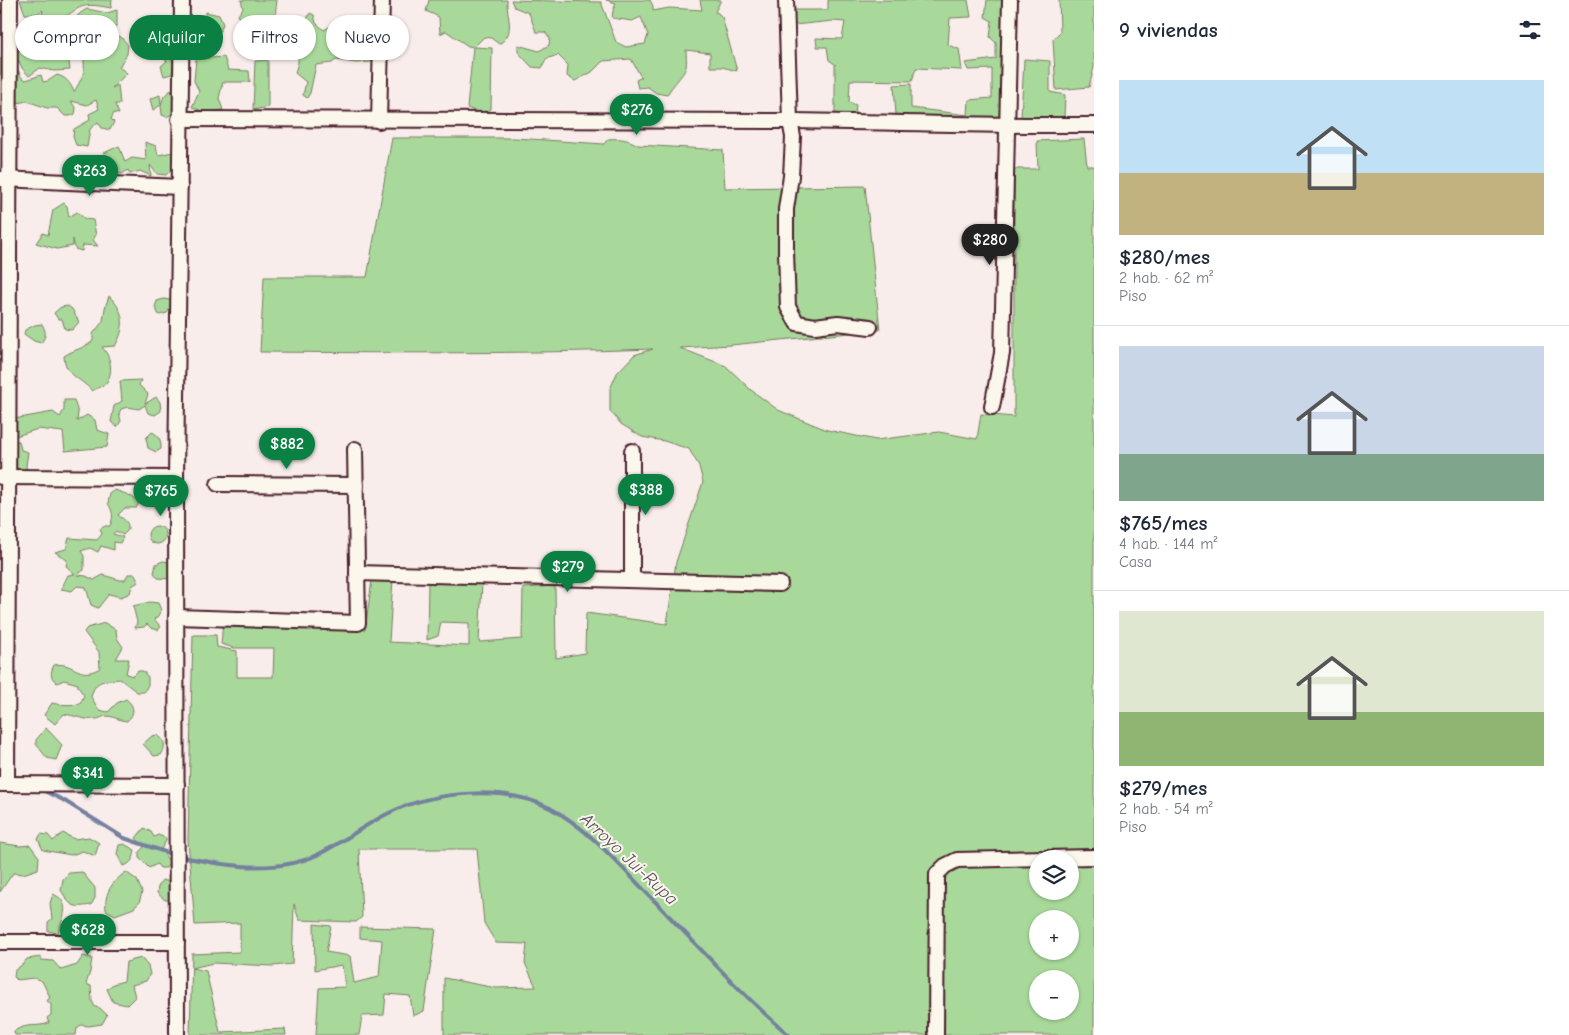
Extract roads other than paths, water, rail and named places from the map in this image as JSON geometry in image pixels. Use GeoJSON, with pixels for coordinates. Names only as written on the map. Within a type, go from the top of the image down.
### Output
{"type":"FeatureCollection","features":[{"type":"Feature","properties":{"kind":"street"},"geometry":{"type":"LineString","coordinates":[[10,0],[5,179],[4,784],[177,785]]}},
{"type":"Feature","properties":{"kind":"street"},"geometry":{"type":"LineString","coordinates":[[178,1035],[176,478],[182,0]]}},
{"type":"Feature","properties":{"kind":"street"},"geometry":{"type":"LineString","coordinates":[[379,121],[382,0]]}},
{"type":"Feature","properties":{"kind":"street"},"geometry":{"type":"LineString","coordinates":[[786,0],[790,121],[793,137],[791,176],[786,209],[788,307],[797,323],[815,326],[838,323],[870,326]]}},
{"type":"Feature","properties":{"kind":"street"},"geometry":{"type":"LineString","coordinates":[[992,408],[1002,353],[1010,0]]}},
{"type":"Feature","properties":{"kind":"street"},"geometry":{"type":"LineString","coordinates":[[180,119],[790,121],[1008,126],[1094,125]]}},
{"type":"Feature","properties":{"kind":"street"},"geometry":{"type":"LineString","coordinates":[[5,179],[180,187]]}},
{"type":"Feature","properties":{"kind":"street"},"geometry":{"type":"LineString","coordinates":[[176,617],[358,623],[355,449]]}},
{"type":"Feature","properties":{"kind":"street"},"geometry":{"type":"LineString","coordinates":[[632,451],[632,580]]}},
{"type":"Feature","properties":{"kind":"street"},"geometry":{"type":"LineString","coordinates":[[5,478],[176,478]]}},
{"type":"Feature","properties":{"kind":"street"},"geometry":{"type":"LineString","coordinates":[[218,484],[356,485]]}},
{"type":"Feature","properties":{"kind":"street"},"geometry":{"type":"LineString","coordinates":[[357,573],[780,584]]}},
{"type":"Feature","properties":{"kind":"street"},"geometry":{"type":"LineString","coordinates":[[936,1035],[937,874],[945,866],[957,860],[1094,857]]}},
{"type":"Feature","properties":{"kind":"street"},"geometry":{"type":"LineString","coordinates":[[0,942],[177,942]]}},
{"type":"Feature","properties":{"kind":"waterway","name":"Arroyo Jui-Rupa"},"geometry":{"type":"LineString","coordinates":[[42,790],[63,800],[124,838],[168,853]]}},
{"type":"Feature","properties":{"kind":"waterway","name":"Arroyo Jui-Rupa"},"geometry":{"type":"LineString","coordinates":[[183,857],[233,865],[285,865],[317,855],[389,813],[427,800],[448,796],[491,794],[512,796],[532,801],[550,808],[576,824],[599,844],[732,982],[789,1035]]}}]}
